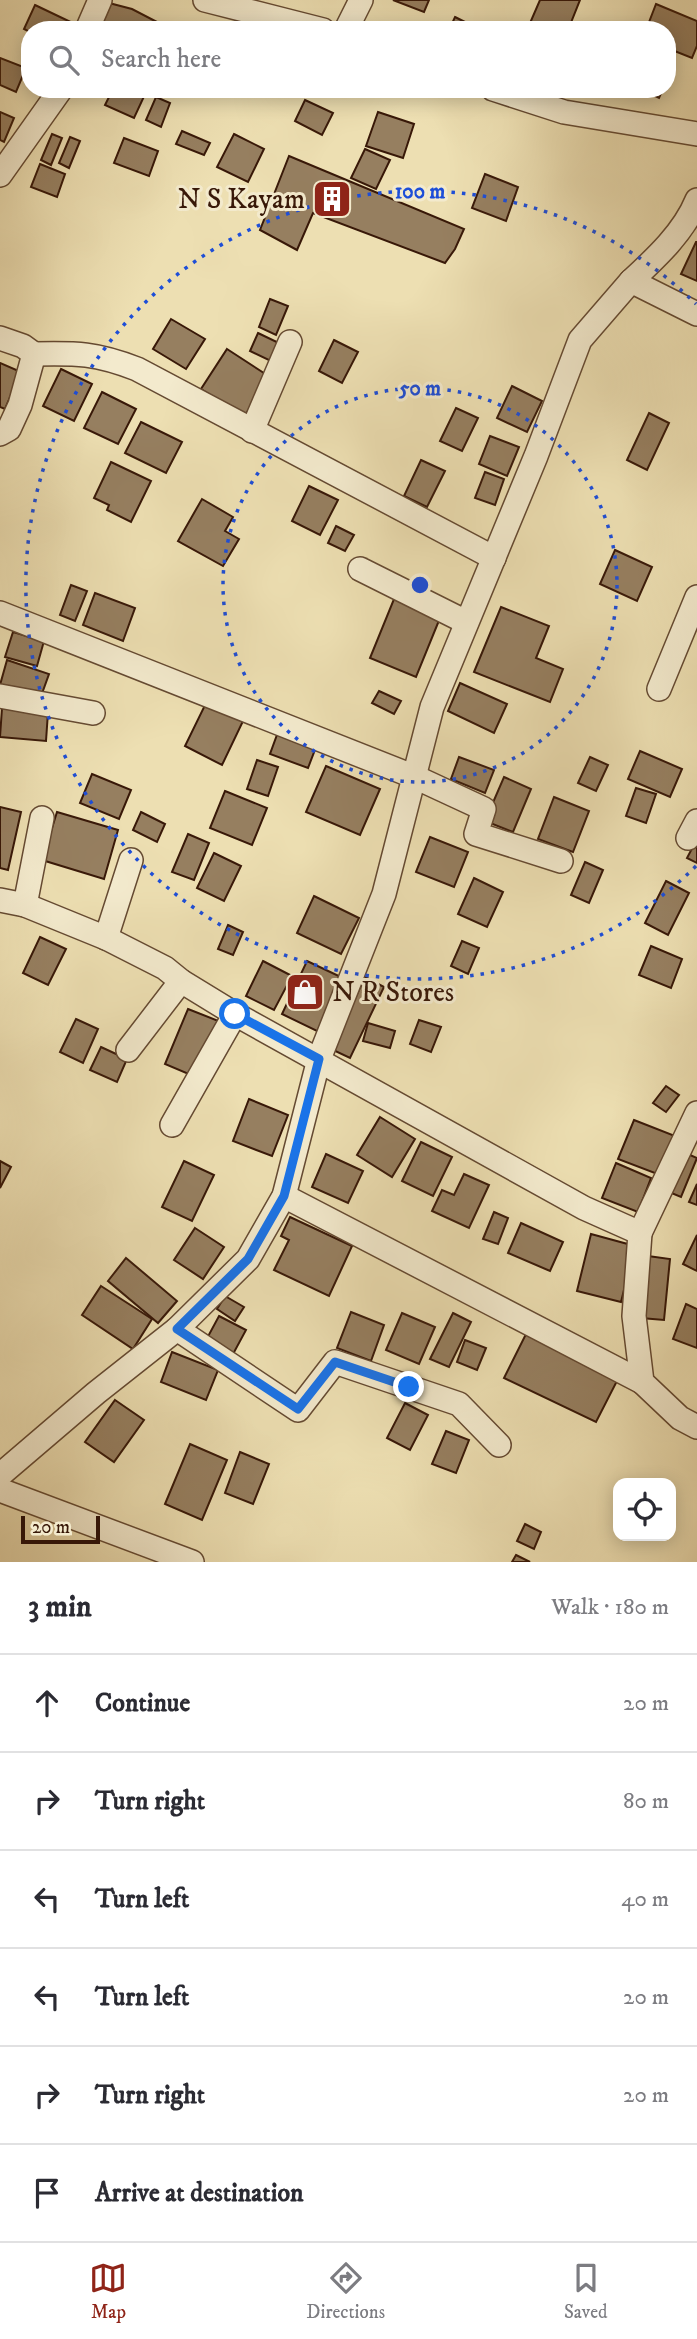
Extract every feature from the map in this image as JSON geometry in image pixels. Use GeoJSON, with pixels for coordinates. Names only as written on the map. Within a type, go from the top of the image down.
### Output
{"type":"FeatureCollection","features":[{"type":"Feature","properties":{"kind":"street"},"geometry":{"type":"LineString","coordinates":[[91,21],[100,0]]}},
{"type":"Feature","properties":{"kind":"street"},"geometry":{"type":"LineString","coordinates":[[205,0],[288,21]]}},
{"type":"Feature","properties":{"kind":"street"},"geometry":{"type":"LineString","coordinates":[[351,21],[362,0]]}},
{"type":"Feature","properties":{"kind":"street"},"geometry":{"type":"LineString","coordinates":[[0,175],[55,98]]}},
{"type":"Feature","properties":{"kind":"street"},"geometry":{"type":"LineString","coordinates":[[520,98],[564,113],[697,134]]}},
{"type":"Feature","properties":{"kind":"street"},"geometry":{"type":"LineString","coordinates":[[0,1475],[96,1393],[177,1329],[248,1259],[284,1196],[319,1059],[384,894],[432,707],[536,456],[580,340],[631,281],[661,253],[693,210],[697,200]]}},
{"type":"Feature","properties":{"kind":"street"},"geometry":{"type":"LineString","coordinates":[[631,281],[697,314]]}},
{"type":"Feature","properties":{"kind":"street"},"geometry":{"type":"LineString","coordinates":[[0,338],[23,346],[34,354],[78,352],[110,359],[137,369],[494,558]]}},
{"type":"Feature","properties":{"kind":"street"},"geometry":{"type":"LineString","coordinates":[[252,431],[290,342]]}},
{"type":"Feature","properties":{"kind":"street"},"geometry":{"type":"LineString","coordinates":[[0,434],[9,429],[20,405],[34,354]]}},
{"type":"Feature","properties":{"kind":"street"},"geometry":{"type":"LineString","coordinates":[[360,569],[466,622]]}},
{"type":"Feature","properties":{"kind":"street"},"geometry":{"type":"LineString","coordinates":[[659,689],[697,597]]}},
{"type":"Feature","properties":{"kind":"street"},"geometry":{"type":"LineString","coordinates":[[0,613],[415,777],[484,808],[476,834],[561,861]]}},
{"type":"Feature","properties":{"kind":"street"},"geometry":{"type":"LineString","coordinates":[[0,695],[93,713]]}},
{"type":"Feature","properties":{"kind":"street"},"geometry":{"type":"LineString","coordinates":[[25,905],[42,818]]}},
{"type":"Feature","properties":{"kind":"street"},"geometry":{"type":"LineString","coordinates":[[106,938],[131,860]]}},
{"type":"Feature","properties":{"kind":"street"},"geometry":{"type":"LineString","coordinates":[[0,900],[25,905],[106,938],[165,968],[235,1014],[584,1208],[640,1233]]}},
{"type":"Feature","properties":{"kind":"street"},"geometry":{"type":"LineString","coordinates":[[128,1050],[181,981]]}},
{"type":"Feature","properties":{"kind":"street"},"geometry":{"type":"LineString","coordinates":[[172,1125],[235,1014]]}},
{"type":"Feature","properties":{"kind":"street"},"geometry":{"type":"LineString","coordinates":[[642,1382],[634,1316],[640,1233],[697,1112]]}},
{"type":"Feature","properties":{"kind":"street"},"geometry":{"type":"LineString","coordinates":[[284,1196],[642,1382],[680,1418],[697,1427]]}},
{"type":"Feature","properties":{"kind":"street"},"geometry":{"type":"LineString","coordinates":[[177,1329],[298,1409],[335,1362],[459,1404],[499,1445]]}},
{"type":"Feature","properties":{"kind":"street"},"geometry":{"type":"LineString","coordinates":[[0,1490],[146,1553],[192,1562]]}},
{"type":"Feature","properties":{"kind":"building"},"geometry":{"type":"Polygon","coordinates":[[[393,0],[429,0],[424,12],[393,0]]]}},
{"type":"Feature","properties":{"kind":"building"},"geometry":{"type":"Polygon","coordinates":[[[540,0],[580,0],[572,21],[531,21],[540,0]]]}},
{"type":"Feature","properties":{"kind":"building"},"geometry":{"type":"Polygon","coordinates":[[[109,3],[132,9],[155,21],[102,21],[109,3]]]}},
{"type":"Feature","properties":{"kind":"building"},"geometry":{"type":"Polygon","coordinates":[[[656,4],[697,21],[697,46],[692,58],[676,52],[676,21],[649,21],[656,4]]]}},
{"type":"Feature","properties":{"kind":"building"},"geometry":{"type":"Polygon","coordinates":[[[35,5],[69,21],[28,21],[35,5]]]}},
{"type":"Feature","properties":{"kind":"building"},"geometry":{"type":"Polygon","coordinates":[[[0,58],[21,66],[21,80],[16,92],[0,85],[0,58]]]}},
{"type":"Feature","properties":{"kind":"building"},"geometry":{"type":"Polygon","coordinates":[[[108,98],[143,98],[134,118],[105,105],[108,98]]]}},
{"type":"Feature","properties":{"kind":"building"},"geometry":{"type":"Polygon","coordinates":[[[156,98],[170,103],[161,127],[146,120],[156,98]]]}},
{"type":"Feature","properties":{"kind":"building"},"geometry":{"type":"Polygon","coordinates":[[[305,100],[333,113],[322,135],[295,121],[305,100]]]}},
{"type":"Feature","properties":{"kind":"building"},"geometry":{"type":"Polygon","coordinates":[[[0,112],[14,118],[4,142],[0,140],[0,112]]]}},
{"type":"Feature","properties":{"kind":"building"},"geometry":{"type":"Polygon","coordinates":[[[378,112],[414,124],[403,158],[366,146],[378,112]]]}},
{"type":"Feature","properties":{"kind":"building"},"geometry":{"type":"Polygon","coordinates":[[[182,131],[210,143],[204,155],[176,144],[182,131]]]}},
{"type":"Feature","properties":{"kind":"building"},"geometry":{"type":"Polygon","coordinates":[[[52,134],[62,138],[51,165],[41,160],[52,134]]]}},
{"type":"Feature","properties":{"kind":"building"},"geometry":{"type":"Polygon","coordinates":[[[234,134],[264,149],[248,182],[217,167],[234,134]]]}},
{"type":"Feature","properties":{"kind":"building"},"geometry":{"type":"Polygon","coordinates":[[[70,137],[80,141],[69,168],[59,163],[70,137]]]}},
{"type":"Feature","properties":{"kind":"building"},"geometry":{"type":"Polygon","coordinates":[[[124,138],[158,151],[149,176],[114,163],[124,138]]]}},
{"type":"Feature","properties":{"kind":"building"},"geometry":{"type":"Polygon","coordinates":[[[365,149],[390,160],[376,189],[351,178],[365,149]]]}},
{"type":"Feature","properties":{"kind":"building","name":"N S Kayam"},"geometry":{"type":"Polygon","coordinates":[[[289,156],[464,229],[455,249],[445,263],[313,213],[297,250],[260,230],[289,156]]]}},
{"type":"Feature","properties":{"kind":"building"},"geometry":{"type":"Polygon","coordinates":[[[40,164],[65,174],[57,197],[31,187],[40,164]]]}},
{"type":"Feature","properties":{"kind":"building"},"geometry":{"type":"Polygon","coordinates":[[[485,174],[518,187],[506,221],[472,208],[485,174]]]}},
{"type":"Feature","properties":{"kind":"building"},"geometry":{"type":"Polygon","coordinates":[[[697,242],[697,281],[681,274],[697,242]]]}},
{"type":"Feature","properties":{"kind":"building"},"geometry":{"type":"Polygon","coordinates":[[[270,299],[288,306],[276,335],[259,327],[270,299]]]}},
{"type":"Feature","properties":{"kind":"building"},"geometry":{"type":"Polygon","coordinates":[[[171,319],[205,339],[186,369],[153,349],[171,319]]]}},
{"type":"Feature","properties":{"kind":"building"},"geometry":{"type":"Polygon","coordinates":[[[258,333],[283,345],[275,363],[250,351],[258,333]]]}},
{"type":"Feature","properties":{"kind":"building"},"geometry":{"type":"Polygon","coordinates":[[[334,340],[358,352],[342,383],[319,371],[334,340]]]}},
{"type":"Feature","properties":{"kind":"building"},"geometry":{"type":"Polygon","coordinates":[[[227,349],[270,377],[244,417],[201,389],[227,349]]]}},
{"type":"Feature","properties":{"kind":"building"},"geometry":{"type":"Polygon","coordinates":[[[0,363],[21,372],[5,409],[0,407],[0,363]]]}},
{"type":"Feature","properties":{"kind":"building"},"geometry":{"type":"Polygon","coordinates":[[[61,369],[92,384],[74,421],[43,406],[61,369]]]}},
{"type":"Feature","properties":{"kind":"building"},"geometry":{"type":"Polygon","coordinates":[[[512,386],[542,401],[527,432],[497,418],[512,386]]]}},
{"type":"Feature","properties":{"kind":"building"},"geometry":{"type":"Polygon","coordinates":[[[102,392],[136,409],[118,444],[84,428],[102,392]]]}},
{"type":"Feature","properties":{"kind":"building"},"geometry":{"type":"Polygon","coordinates":[[[456,408],[478,418],[462,451],[440,441],[456,408]]]}},
{"type":"Feature","properties":{"kind":"building"},"geometry":{"type":"Polygon","coordinates":[[[649,413],[669,423],[647,470],[627,460],[649,413]]]}},
{"type":"Feature","properties":{"kind":"building"},"geometry":{"type":"Polygon","coordinates":[[[141,422],[182,442],[166,473],[125,453],[141,422]]]}},
{"type":"Feature","properties":{"kind":"building"},"geometry":{"type":"Polygon","coordinates":[[[490,436],[519,447],[507,476],[479,464],[490,436]]]}},
{"type":"Feature","properties":{"kind":"building"},"geometry":{"type":"Polygon","coordinates":[[[421,460],[445,471],[427,507],[404,496],[421,460]]]}},
{"type":"Feature","properties":{"kind":"building"},"geometry":{"type":"Polygon","coordinates":[[[111,462],[151,481],[131,522],[107,510],[109,505],[94,498],[111,462]]]}},
{"type":"Feature","properties":{"kind":"building"},"geometry":{"type":"Polygon","coordinates":[[[485,472],[504,479],[495,505],[475,498],[485,472]]]}},
{"type":"Feature","properties":{"kind":"building"},"geometry":{"type":"Polygon","coordinates":[[[309,486],[338,500],[320,535],[292,521],[309,486]]]}},
{"type":"Feature","properties":{"kind":"building"},"geometry":{"type":"Polygon","coordinates":[[[202,499],[233,517],[225,531],[239,539],[223,566],[178,541],[202,499]]]}},
{"type":"Feature","properties":{"kind":"building"},"geometry":{"type":"Polygon","coordinates":[[[336,526],[354,535],[345,551],[328,543],[336,526]]]}},
{"type":"Feature","properties":{"kind":"building"},"geometry":{"type":"Polygon","coordinates":[[[615,550],[652,567],[637,601],[600,584],[615,550]]]}},
{"type":"Feature","properties":{"kind":"building"},"geometry":{"type":"Polygon","coordinates":[[[71,585],[87,591],[75,621],[60,615],[71,585]]]}},
{"type":"Feature","properties":{"kind":"building"},"geometry":{"type":"Polygon","coordinates":[[[95,593],[135,608],[123,641],[83,625],[95,593]]]}},
{"type":"Feature","properties":{"kind":"building"},"geometry":{"type":"Polygon","coordinates":[[[394,599],[440,618],[416,677],[370,658],[394,599]]]}},
{"type":"Feature","properties":{"kind":"building"},"geometry":{"type":"Polygon","coordinates":[[[501,607],[549,626],[536,658],[563,669],[550,702],[474,672],[501,607]]]}},
{"type":"Feature","properties":{"kind":"building"},"geometry":{"type":"Polygon","coordinates":[[[13,632],[44,641],[37,666],[5,657],[13,632]]]}},
{"type":"Feature","properties":{"kind":"building"},"geometry":{"type":"Polygon","coordinates":[[[7,660],[49,674],[40,699],[0,685],[7,660]]]}},
{"type":"Feature","properties":{"kind":"building"},"geometry":{"type":"Polygon","coordinates":[[[460,683],[507,704],[494,733],[448,711],[460,683]]]}},
{"type":"Feature","properties":{"kind":"building"},"geometry":{"type":"Polygon","coordinates":[[[379,691],[401,701],[394,714],[372,703],[379,691]]]}},
{"type":"Feature","properties":{"kind":"building"},"geometry":{"type":"Polygon","coordinates":[[[207,701],[244,719],[222,765],[185,746],[207,701]]]}},
{"type":"Feature","properties":{"kind":"building"},"geometry":{"type":"Polygon","coordinates":[[[2,708],[48,712],[46,741],[0,737],[2,708]]]}},
{"type":"Feature","properties":{"kind":"building"},"geometry":{"type":"Polygon","coordinates":[[[278,732],[316,747],[308,768],[270,754],[278,732]]]}},
{"type":"Feature","properties":{"kind":"building"},"geometry":{"type":"Polygon","coordinates":[[[640,751],[682,769],[670,797],[628,779],[640,751]]]}},
{"type":"Feature","properties":{"kind":"building"},"geometry":{"type":"Polygon","coordinates":[[[459,757],[494,770],[485,793],[451,779],[459,757]]]}},
{"type":"Feature","properties":{"kind":"building"},"geometry":{"type":"Polygon","coordinates":[[[590,757],[608,765],[596,791],[578,783],[590,757]]]}},
{"type":"Feature","properties":{"kind":"building"},"geometry":{"type":"Polygon","coordinates":[[[257,760],[278,767],[268,796],[247,789],[257,760]]]}},
{"type":"Feature","properties":{"kind":"building"},"geometry":{"type":"Polygon","coordinates":[[[326,766],[380,789],[360,835],[306,812],[326,766]]]}},
{"type":"Feature","properties":{"kind":"building"},"geometry":{"type":"Polygon","coordinates":[[[92,774],[131,790],[119,819],[80,803],[92,774]]]}},
{"type":"Feature","properties":{"kind":"building"},"geometry":{"type":"Polygon","coordinates":[[[504,777],[531,789],[513,832],[485,821],[504,777]]]}},
{"type":"Feature","properties":{"kind":"building"},"geometry":{"type":"Polygon","coordinates":[[[636,788],[656,794],[646,823],[626,816],[636,788]]]}},
{"type":"Feature","properties":{"kind":"building"},"geometry":{"type":"Polygon","coordinates":[[[225,791],[267,808],[252,845],[210,828],[225,791]]]}},
{"type":"Feature","properties":{"kind":"building"},"geometry":{"type":"Polygon","coordinates":[[[554,797],[589,811],[573,852],[538,839],[554,797]]]}},
{"type":"Feature","properties":{"kind":"building"},"geometry":{"type":"Polygon","coordinates":[[[0,807],[21,812],[8,870],[0,868],[0,807]]]}},
{"type":"Feature","properties":{"kind":"building"},"geometry":{"type":"Polygon","coordinates":[[[57,812],[118,830],[104,879],[42,860],[57,812]]]}},
{"type":"Feature","properties":{"kind":"building"},"geometry":{"type":"Polygon","coordinates":[[[141,812],[165,824],[157,842],[133,830],[141,812]]]}},
{"type":"Feature","properties":{"kind":"building"},"geometry":{"type":"Polygon","coordinates":[[[188,834],[209,843],[194,880],[172,872],[188,834]]]}},
{"type":"Feature","properties":{"kind":"building"},"geometry":{"type":"Polygon","coordinates":[[[430,837],[468,852],[454,887],[416,872],[430,837]]]}},
{"type":"Feature","properties":{"kind":"building"},"geometry":{"type":"Polygon","coordinates":[[[697,839],[697,863],[687,858],[697,839]]]}},
{"type":"Feature","properties":{"kind":"building"},"geometry":{"type":"Polygon","coordinates":[[[214,853],[241,866],[224,901],[197,888],[214,853]]]}},
{"type":"Feature","properties":{"kind":"building"},"geometry":{"type":"Polygon","coordinates":[[[585,862],[603,870],[589,903],[571,895],[585,862]]]}},
{"type":"Feature","properties":{"kind":"building"},"geometry":{"type":"Polygon","coordinates":[[[474,878],[503,892],[487,927],[458,914],[474,878]]]}},
{"type":"Feature","properties":{"kind":"building"},"geometry":{"type":"Polygon","coordinates":[[[666,881],[689,893],[668,935],[645,923],[666,881]]]}},
{"type":"Feature","properties":{"kind":"building"},"geometry":{"type":"Polygon","coordinates":[[[314,896],[359,918],[341,954],[297,933],[314,896]]]}},
{"type":"Feature","properties":{"kind":"building"},"geometry":{"type":"Polygon","coordinates":[[[228,925],[243,932],[233,955],[218,949],[228,925]]]}},
{"type":"Feature","properties":{"kind":"building"},"geometry":{"type":"Polygon","coordinates":[[[40,937],[66,949],[48,985],[23,973],[40,937]]]}},
{"type":"Feature","properties":{"kind":"building"},"geometry":{"type":"Polygon","coordinates":[[[462,941],[479,948],[468,974],[451,966],[462,941]]]}},
{"type":"Feature","properties":{"kind":"building"},"geometry":{"type":"Polygon","coordinates":[[[651,946],[682,959],[671,988],[639,975],[651,946]]]}},
{"type":"Feature","properties":{"kind":"building"},"geometry":{"type":"Polygon","coordinates":[[[263,961],[292,976],[274,1010],[246,996],[263,961]]]}},
{"type":"Feature","properties":{"kind":"building"},"geometry":{"type":"Polygon","coordinates":[[[307,961],[343,978],[319,1032],[282,1014],[307,961]]]}},
{"type":"Feature","properties":{"kind":"building"},"geometry":{"type":"Polygon","coordinates":[[[365,977],[384,987],[350,1058],[331,1049],[365,977]]]}},
{"type":"Feature","properties":{"kind":"building"},"geometry":{"type":"Polygon","coordinates":[[[188,1009],[221,1022],[198,1078],[165,1064],[188,1009]]]}},
{"type":"Feature","properties":{"kind":"building"},"geometry":{"type":"Polygon","coordinates":[[[76,1019],[98,1029],[83,1063],[60,1052],[76,1019]]]}},
{"type":"Feature","properties":{"kind":"building"},"geometry":{"type":"Polygon","coordinates":[[[419,1020],[441,1027],[431,1052],[410,1044],[419,1020]]]}},
{"type":"Feature","properties":{"kind":"building"},"geometry":{"type":"Polygon","coordinates":[[[368,1023],[395,1031],[390,1048],[363,1041],[368,1023]]]}},
{"type":"Feature","properties":{"kind":"building"},"geometry":{"type":"Polygon","coordinates":[[[101,1047],[127,1059],[117,1082],[90,1070],[101,1047]]]}},
{"type":"Feature","properties":{"kind":"building"},"geometry":{"type":"Polygon","coordinates":[[[666,1086],[679,1095],[666,1112],[653,1103],[666,1086]]]}},
{"type":"Feature","properties":{"kind":"building"},"geometry":{"type":"Polygon","coordinates":[[[249,1099],[288,1115],[272,1156],[233,1141],[249,1099]]]}},
{"type":"Feature","properties":{"kind":"building"},"geometry":{"type":"Polygon","coordinates":[[[380,1117],[415,1139],[392,1177],[357,1155],[380,1117]]]}},
{"type":"Feature","properties":{"kind":"building"},"geometry":{"type":"Polygon","coordinates":[[[634,1120],[675,1136],[660,1175],[618,1159],[634,1120]]]}},
{"type":"Feature","properties":{"kind":"building"},"geometry":{"type":"Polygon","coordinates":[[[421,1142],[452,1157],[433,1196],[402,1181],[421,1142]]]}},
{"type":"Feature","properties":{"kind":"building"},"geometry":{"type":"Polygon","coordinates":[[[681,1151],[697,1158],[681,1197],[664,1190],[681,1151]]]}},
{"type":"Feature","properties":{"kind":"building"},"geometry":{"type":"Polygon","coordinates":[[[326,1154],[363,1171],[348,1203],[312,1187],[326,1154]]]}},
{"type":"Feature","properties":{"kind":"building"},"geometry":{"type":"Polygon","coordinates":[[[0,1161],[11,1167],[0,1188],[0,1161]]]}},
{"type":"Feature","properties":{"kind":"building"},"geometry":{"type":"Polygon","coordinates":[[[184,1161],[214,1175],[192,1221],[162,1207],[184,1161]]]}},
{"type":"Feature","properties":{"kind":"building"},"geometry":{"type":"Polygon","coordinates":[[[616,1163],[651,1178],[638,1212],[602,1198],[616,1163]]]}},
{"type":"Feature","properties":{"kind":"building"},"geometry":{"type":"Polygon","coordinates":[[[464,1174],[489,1185],[469,1228],[432,1211],[442,1190],[454,1195],[464,1174]]]}},
{"type":"Feature","properties":{"kind":"building"},"geometry":{"type":"Polygon","coordinates":[[[697,1184],[697,1205],[689,1202],[697,1184]]]}},
{"type":"Feature","properties":{"kind":"building"},"geometry":{"type":"Polygon","coordinates":[[[494,1212],[508,1218],[498,1244],[483,1239],[494,1212]]]}},
{"type":"Feature","properties":{"kind":"building"},"geometry":{"type":"Polygon","coordinates":[[[290,1217],[352,1246],[329,1296],[274,1270],[289,1240],[281,1236],[290,1217]]]}},
{"type":"Feature","properties":{"kind":"building"},"geometry":{"type":"Polygon","coordinates":[[[521,1223],[563,1242],[550,1271],[508,1253],[521,1223]]]}},
{"type":"Feature","properties":{"kind":"building"},"geometry":{"type":"Polygon","coordinates":[[[195,1228],[224,1247],[203,1279],[174,1260],[195,1228]]]}},
{"type":"Feature","properties":{"kind":"building"},"geometry":{"type":"Polygon","coordinates":[[[591,1234],[635,1246],[621,1302],[577,1291],[591,1234]]]}},
{"type":"Feature","properties":{"kind":"building"},"geometry":{"type":"Polygon","coordinates":[[[697,1235],[697,1271],[683,1264],[697,1235]]]}},
{"type":"Feature","properties":{"kind":"building"},"geometry":{"type":"Polygon","coordinates":[[[648,1256],[670,1259],[664,1320],[641,1318],[648,1256]]]}},
{"type":"Feature","properties":{"kind":"building"},"geometry":{"type":"Polygon","coordinates":[[[126,1258],[177,1301],[158,1323],[108,1281],[126,1258]]]}},
{"type":"Feature","properties":{"kind":"building"},"geometry":{"type":"Polygon","coordinates":[[[101,1286],[152,1319],[133,1349],[82,1315],[101,1286]]]}},
{"type":"Feature","properties":{"kind":"building"},"geometry":{"type":"Polygon","coordinates":[[[225,1296],[244,1307],[235,1321],[217,1309],[225,1296]]]}},
{"type":"Feature","properties":{"kind":"building"},"geometry":{"type":"Polygon","coordinates":[[[686,1304],[697,1309],[697,1348],[673,1339],[686,1304]]]}},
{"type":"Feature","properties":{"kind":"building"},"geometry":{"type":"Polygon","coordinates":[[[351,1312],[384,1325],[371,1361],[337,1348],[351,1312]]]}},
{"type":"Feature","properties":{"kind":"building"},"geometry":{"type":"Polygon","coordinates":[[[402,1313],[435,1327],[419,1364],[386,1350],[402,1313]]]}},
{"type":"Feature","properties":{"kind":"building"},"geometry":{"type":"Polygon","coordinates":[[[453,1313],[471,1322],[449,1367],[430,1359],[453,1313]]]}},
{"type":"Feature","properties":{"kind":"building"},"geometry":{"type":"Polygon","coordinates":[[[219,1316],[246,1330],[232,1356],[205,1342],[219,1316]]]}},
{"type":"Feature","properties":{"kind":"building"},"geometry":{"type":"Polygon","coordinates":[[[527,1332],[619,1377],[596,1422],[504,1378],[527,1332]]]}},
{"type":"Feature","properties":{"kind":"building"},"geometry":{"type":"Polygon","coordinates":[[[465,1340],[486,1348],[477,1370],[457,1362],[465,1340]]]}},
{"type":"Feature","properties":{"kind":"building"},"geometry":{"type":"Polygon","coordinates":[[[172,1352],[218,1370],[206,1400],[161,1382],[172,1352]]]}},
{"type":"Feature","properties":{"kind":"building"},"geometry":{"type":"Polygon","coordinates":[[[115,1400],[144,1420],[114,1462],[85,1442],[115,1400]]]}},
{"type":"Feature","properties":{"kind":"building"},"geometry":{"type":"Polygon","coordinates":[[[405,1403],[428,1415],[410,1450],[387,1438],[405,1403]]]}},
{"type":"Feature","properties":{"kind":"building"},"geometry":{"type":"Polygon","coordinates":[[[446,1431],[469,1440],[456,1473],[432,1464],[446,1431]]]}},
{"type":"Feature","properties":{"kind":"building"},"geometry":{"type":"Polygon","coordinates":[[[190,1444],[227,1460],[202,1520],[165,1504],[190,1444]]]}},
{"type":"Feature","properties":{"kind":"building"},"geometry":{"type":"Polygon","coordinates":[[[240,1452],[269,1464],[253,1504],[225,1493],[240,1452]]]}},
{"type":"Feature","properties":{"kind":"building"},"geometry":{"type":"Polygon","coordinates":[[[525,1524],[541,1532],[534,1549],[517,1541],[525,1524]]]}},
{"type":"Feature","properties":{"kind":"building"},"geometry":{"type":"Polygon","coordinates":[[[516,1555],[530,1562],[512,1562],[516,1555]]]}},
{"type":"Feature","properties":{"kind":"place","name":"N S Kayam"},"geometry":{"type":"Point","coordinates":[332,199]}},
{"type":"Feature","properties":{"kind":"place","name":"N R Stores"},"geometry":{"type":"Point","coordinates":[305,992]}},
{"type":"Feature","properties":{"kind":"route"},"geometry":{"type":"LineString","coordinates":[[235,1014],[319,1059],[284,1196],[248,1259],[177,1329],[298,1409],[335,1362],[409,1387]]}}]}
